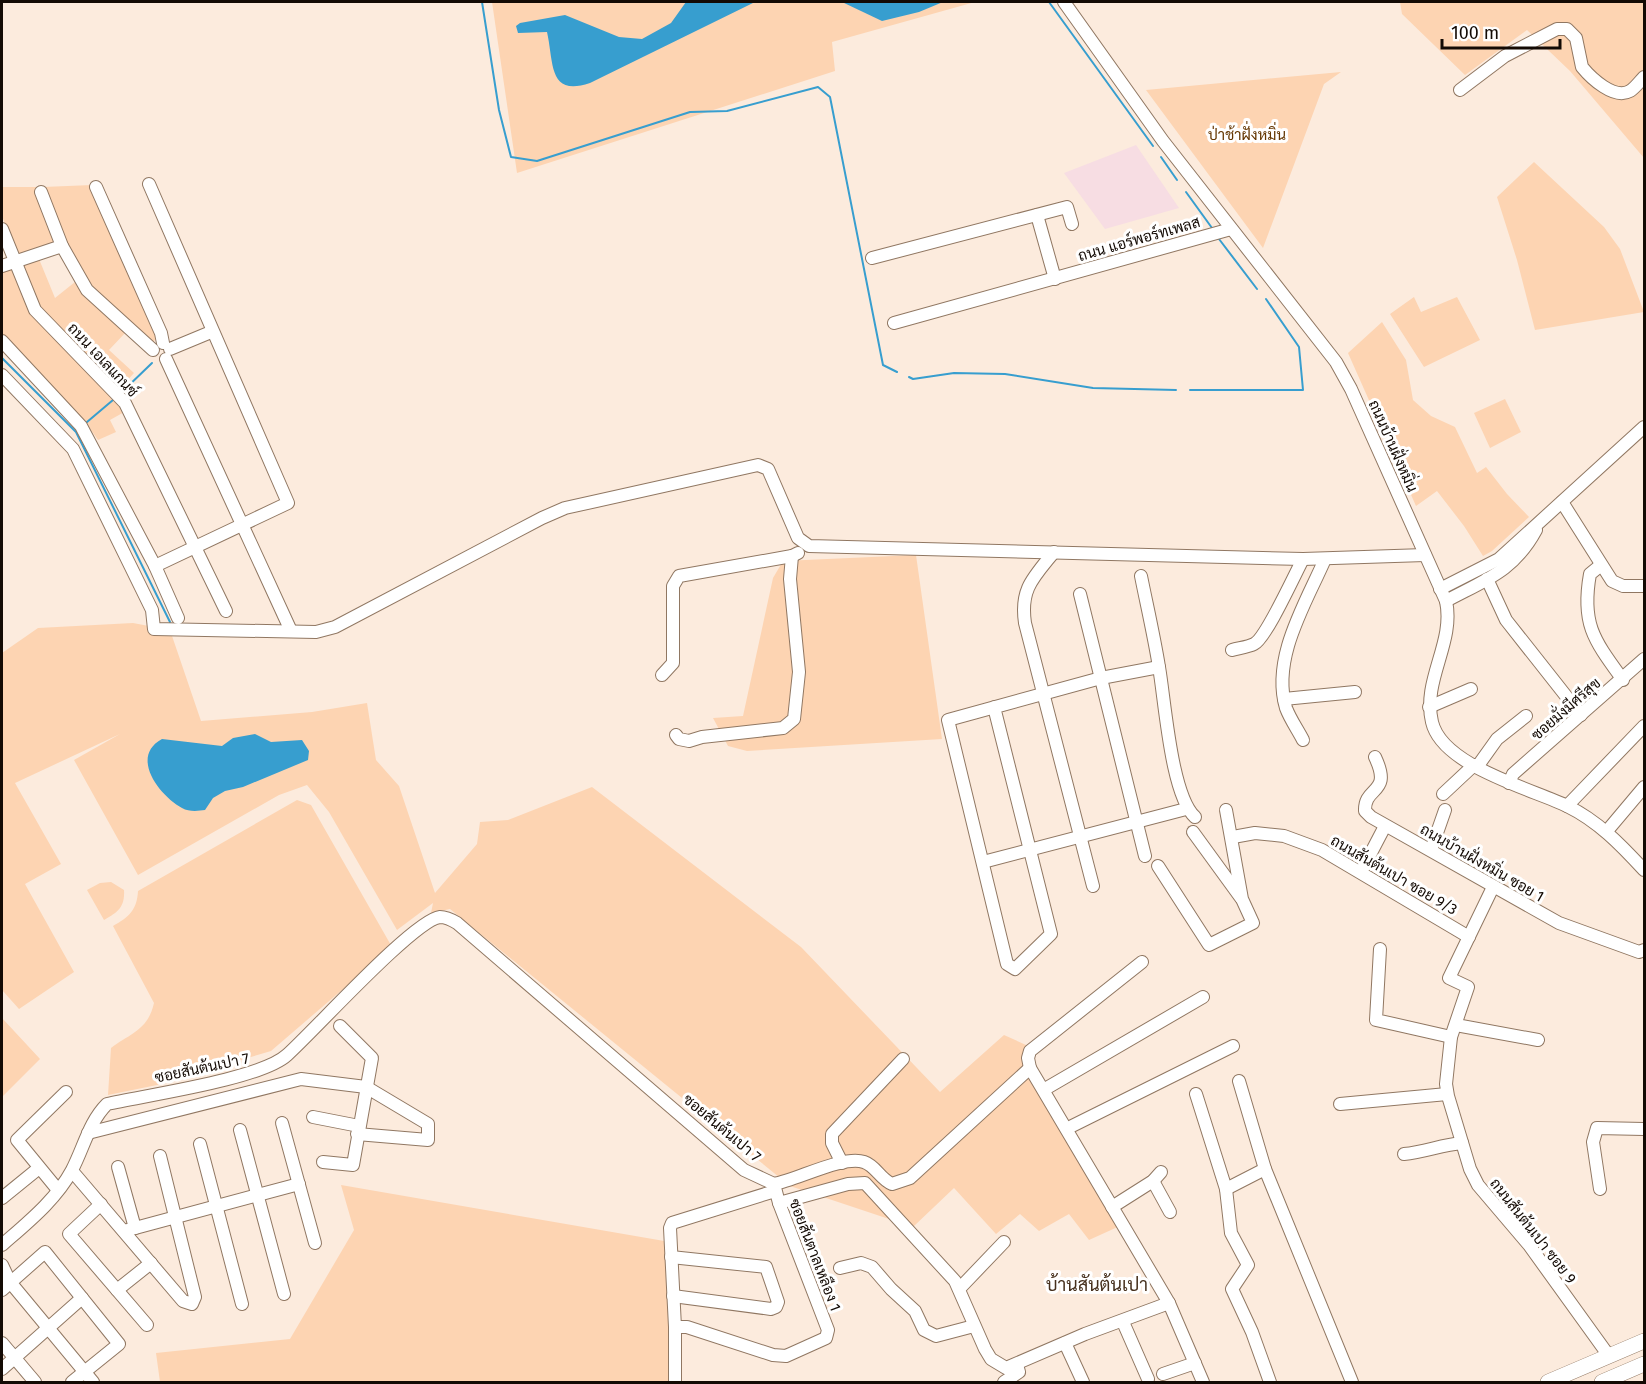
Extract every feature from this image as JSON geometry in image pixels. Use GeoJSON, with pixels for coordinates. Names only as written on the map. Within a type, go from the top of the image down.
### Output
{"type":"FeatureCollection","features":[{"type":"Feature","properties":{"kind":"main road"},"geometry":{"type":"LineString","coordinates":[[1548,1383],[1644,1341]]}},
{"type":"Feature","properties":{"kind":"main road"},"geometry":{"type":"LineString","coordinates":[[1602,1383],[1644,1364]]}},
{"type":"Feature","properties":{"kind":"street","name":"ถนนบ้านฝั่งหมิ่น"},"geometry":{"type":"LineString","coordinates":[[1064,2],[1163,141],[1307,322],[1336,362],[1351,388],[1446,601],[1449,615],[1448,630],[1436,668],[1429,707],[1432,724],[1439,738],[1475,766],[1509,783],[1567,806],[1607,831],[1644,869]]}},
{"type":"Feature","properties":{"kind":"street"},"geometry":{"type":"LineString","coordinates":[[1460,90],[1505,56],[1557,29],[1567,29],[1576,38],[1582,67],[1611,91],[1622,93],[1630,91],[1644,78]]}},
{"type":"Feature","properties":{"kind":"street"},"geometry":{"type":"LineString","coordinates":[[149,184],[288,503],[243,527],[155,566]]}},
{"type":"Feature","properties":{"kind":"street"},"geometry":{"type":"LineString","coordinates":[[96,187],[163,350],[291,631]]}},
{"type":"Feature","properties":{"kind":"street"},"geometry":{"type":"LineString","coordinates":[[41,192],[62,246],[87,290],[163,350]]}},
{"type":"Feature","properties":{"kind":"street"},"geometry":{"type":"LineString","coordinates":[[872,258],[1067,207],[1072,224]]}},
{"type":"Feature","properties":{"kind":"street"},"geometry":{"type":"LineString","coordinates":[[1037,215],[1055,279]]}},
{"type":"Feature","properties":{"kind":"street","name":"ถนน เอเลแกนซ์"},"geometry":{"type":"LineString","coordinates":[[2,229],[36,310],[125,403],[197,547],[226,611]]}},
{"type":"Feature","properties":{"kind":"street","name":"ถนน แอร์พอร์ทเพลส"},"geometry":{"type":"LineString","coordinates":[[894,322],[1231,229]]}},
{"type":"Feature","properties":{"kind":"street"},"geometry":{"type":"LineString","coordinates":[[2,266],[62,246]]}},
{"type":"Feature","properties":{"kind":"street"},"geometry":{"type":"LineString","coordinates":[[163,350],[212,332]]}},
{"type":"Feature","properties":{"kind":"street"},"geometry":{"type":"LineString","coordinates":[[2,341],[81,426],[155,566],[178,618]]}},
{"type":"Feature","properties":{"kind":"street"},"geometry":{"type":"LineString","coordinates":[[2,375],[73,449],[152,610],[154,629],[316,632],[335,627],[565,508],[758,465],[768,469],[798,538],[809,546]]}},
{"type":"Feature","properties":{"kind":"street"},"geometry":{"type":"LineString","coordinates":[[1440,589],[1499,559],[1644,427]]}},
{"type":"Feature","properties":{"kind":"street"},"geometry":{"type":"LineString","coordinates":[[1562,502],[1601,565],[1618,585],[1644,586]]}},
{"type":"Feature","properties":{"kind":"street"},"geometry":{"type":"LineString","coordinates":[[1446,601],[1505,569],[1525,551],[1540,524]]}},
{"type":"Feature","properties":{"kind":"street"},"geometry":{"type":"LineString","coordinates":[[662,675],[673,663],[673,586],[679,576],[792,556],[809,546],[1303,559],[1425,555]]}},
{"type":"Feature","properties":{"kind":"street"},"geometry":{"type":"LineString","coordinates":[[1054,552],[1029,584],[1022,603],[1093,886]]}},
{"type":"Feature","properties":{"kind":"street"},"geometry":{"type":"LineString","coordinates":[[676,735],[680,739],[689,741],[702,737],[783,728],[794,718],[799,672],[790,579],[792,556]]}},
{"type":"Feature","properties":{"kind":"street"},"geometry":{"type":"LineString","coordinates":[[1232,650],[1256,644],[1268,630],[1280,600],[1303,559]]}},
{"type":"Feature","properties":{"kind":"street"},"geometry":{"type":"LineString","coordinates":[[1304,741],[1288,713],[1283,682],[1287,649],[1325,559]]}},
{"type":"Feature","properties":{"kind":"street"},"geometry":{"type":"LineString","coordinates":[[1601,565],[1590,574],[1585,598],[1587,620],[1601,648],[1623,680]]}},
{"type":"Feature","properties":{"kind":"street"},"geometry":{"type":"LineString","coordinates":[[983,862],[1137,821],[1190,813],[1170,741],[1159,667],[1141,576]]}},
{"type":"Feature","properties":{"kind":"street"},"geometry":{"type":"LineString","coordinates":[[1487,579],[1506,620],[1581,715]]}},
{"type":"Feature","properties":{"kind":"street"},"geometry":{"type":"LineString","coordinates":[[1080,594],[1145,856]]}},
{"type":"Feature","properties":{"kind":"street","name":"ซอยมั่งมีศรีสุข"},"geometry":{"type":"LineString","coordinates":[[1509,783],[1513,774],[1623,680],[1644,659]]}},
{"type":"Feature","properties":{"kind":"street"},"geometry":{"type":"LineString","coordinates":[[994,707],[1052,934],[1015,969],[1007,964],[948,720],[994,707],[1101,678],[1159,667]]}},
{"type":"Feature","properties":{"kind":"street"},"geometry":{"type":"LineString","coordinates":[[1429,707],[1471,689]]}},
{"type":"Feature","properties":{"kind":"street"},"geometry":{"type":"LineString","coordinates":[[1284,699],[1355,692]]}},
{"type":"Feature","properties":{"kind":"street"},"geometry":{"type":"LineString","coordinates":[[1443,794],[1475,766],[1497,740],[1526,716]]}},
{"type":"Feature","properties":{"kind":"street"},"geometry":{"type":"LineString","coordinates":[[1567,806],[1644,726]]}},
{"type":"Feature","properties":{"kind":"street","name":"ถนนบ้านฝั่งหมิ่น ซอย 1"},"geometry":{"type":"LineString","coordinates":[[1375,758],[1382,771],[1382,782],[1366,802],[1365,810],[1385,826],[1568,927],[1639,952],[1644,950]]}},
{"type":"Feature","properties":{"kind":"street"},"geometry":{"type":"LineString","coordinates":[[1607,831],[1644,787]]}},
{"type":"Feature","properties":{"kind":"street"},"geometry":{"type":"LineString","coordinates":[[1158,866],[1209,945],[1252,923],[1242,899],[1233,837],[1226,810]]}},
{"type":"Feature","properties":{"kind":"street"},"geometry":{"type":"LineString","coordinates":[[1431,850],[1446,810]]}},
{"type":"Feature","properties":{"kind":"street"},"geometry":{"type":"LineString","coordinates":[[1361,872],[1385,826]]}},
{"type":"Feature","properties":{"kind":"street"},"geometry":{"type":"LineString","coordinates":[[1193,832],[1228,883],[1242,899]]}},
{"type":"Feature","properties":{"kind":"street","name":"ถนนสันต้นเปา ซอย 9/3"},"geometry":{"type":"LineString","coordinates":[[1233,837],[1255,833],[1284,836],[1323,850],[1469,937]]}},
{"type":"Feature","properties":{"kind":"street","name":"ถนนสันต้นเปา ซอย 9"},"geometry":{"type":"LineString","coordinates":[[1493,887],[1449,978],[1468,987],[1451,1037],[1448,1094],[1462,1143],[1478,1185],[1529,1245],[1610,1356]]}},
{"type":"Feature","properties":{"kind":"street","name":"ซอยสันต้นเปา 7"},"geometry":{"type":"LineString","coordinates":[[88,1133],[95,1116],[107,1104],[259,1071],[285,1057],[400,944],[429,921],[441,917],[457,923],[744,1170],[775,1187]]}},
{"type":"Feature","properties":{"kind":"street"},"geometry":{"type":"LineString","coordinates":[[1380,949],[1376,1020],[1451,1037]]}},
{"type":"Feature","properties":{"kind":"street"},"geometry":{"type":"LineString","coordinates":[[1142,962],[1030,1051],[1028,1058],[1030,1068],[1045,1089],[1169,1303],[1203,1383]]}},
{"type":"Feature","properties":{"kind":"street"},"geometry":{"type":"LineString","coordinates":[[1045,1089],[1203,997]]}},
{"type":"Feature","properties":{"kind":"street"},"geometry":{"type":"LineString","coordinates":[[1456,1025],[1538,1040]]}},
{"type":"Feature","properties":{"kind":"street"},"geometry":{"type":"LineString","coordinates":[[323,1162],[353,1165],[372,1058],[340,1026]]}},
{"type":"Feature","properties":{"kind":"street"},"geometry":{"type":"LineString","coordinates":[[1068,1128],[1233,1046]]}},
{"type":"Feature","properties":{"kind":"street"},"geometry":{"type":"LineString","coordinates":[[842,1163],[832,1143],[832,1134],[903,1059]]}},
{"type":"Feature","properties":{"kind":"street"},"geometry":{"type":"LineString","coordinates":[[675,1383],[674,1296],[670,1228],[675,1221],[842,1163],[861,1161],[871,1165],[881,1179],[892,1184],[910,1178],[1030,1068]]}},
{"type":"Feature","properties":{"kind":"street"},"geometry":{"type":"LineString","coordinates":[[2,1245],[36,1215],[58,1190],[72,1171],[88,1133],[301,1079],[366,1087],[428,1124],[428,1140],[358,1130],[313,1117]]}},
{"type":"Feature","properties":{"kind":"street"},"geometry":{"type":"LineString","coordinates":[[1239,1081],[1265,1169],[1352,1383]]}},
{"type":"Feature","properties":{"kind":"street"},"geometry":{"type":"LineString","coordinates":[[58,1190],[17,1140],[66,1092]]}},
{"type":"Feature","properties":{"kind":"street"},"geometry":{"type":"LineString","coordinates":[[1196,1094],[1226,1189],[1231,1233],[1248,1265],[1232,1289],[1233,1296],[1252,1332],[1270,1383]]}},
{"type":"Feature","properties":{"kind":"street"},"geometry":{"type":"LineString","coordinates":[[1340,1104],[1448,1094]]}},
{"type":"Feature","properties":{"kind":"street"},"geometry":{"type":"LineString","coordinates":[[282,1123],[315,1244]]}},
{"type":"Feature","properties":{"kind":"street"},"geometry":{"type":"LineString","coordinates":[[1600,1189],[1593,1142],[1597,1128],[1644,1129]]}},
{"type":"Feature","properties":{"kind":"street"},"geometry":{"type":"LineString","coordinates":[[240,1130],[284,1294]]}},
{"type":"Feature","properties":{"kind":"street"},"geometry":{"type":"LineString","coordinates":[[1404,1154],[1430,1152],[1441,1145],[1462,1143]]}},
{"type":"Feature","properties":{"kind":"street"},"geometry":{"type":"LineString","coordinates":[[200,1144],[242,1304]]}},
{"type":"Feature","properties":{"kind":"street"},"geometry":{"type":"LineString","coordinates":[[72,1171],[101,1204],[129,1229],[151,1263],[189,1305],[194,1302],[195,1297],[160,1156]]}},
{"type":"Feature","properties":{"kind":"street"},"geometry":{"type":"LineString","coordinates":[[118,1167],[129,1229]]}},
{"type":"Feature","properties":{"kind":"street"},"geometry":{"type":"LineString","coordinates":[[2,1197],[39,1168]]}},
{"type":"Feature","properties":{"kind":"street"},"geometry":{"type":"LineString","coordinates":[[1226,1189],[1265,1169]]}},
{"type":"Feature","properties":{"kind":"street"},"geometry":{"type":"LineString","coordinates":[[1112,1207],[1157,1176],[1170,1212]]}},
{"type":"Feature","properties":{"kind":"street"},"geometry":{"type":"LineString","coordinates":[[779,1203],[848,1184],[865,1183],[960,1288],[974,1326],[991,1359],[1020,1373]]}},
{"type":"Feature","properties":{"kind":"street"},"geometry":{"type":"LineString","coordinates":[[129,1229],[299,1184]]}},
{"type":"Feature","properties":{"kind":"street","name":"ซอยสันตาลเหลือง 1"},"geometry":{"type":"LineString","coordinates":[[675,1327],[687,1327],[773,1355],[786,1356],[826,1338],[828,1330],[779,1203],[775,1187]]}},
{"type":"Feature","properties":{"kind":"street"},"geometry":{"type":"LineString","coordinates":[[101,1204],[69,1234],[147,1325]]}},
{"type":"Feature","properties":{"kind":"street"},"geometry":{"type":"LineString","coordinates":[[960,1288],[1004,1242]]}},
{"type":"Feature","properties":{"kind":"street"},"geometry":{"type":"LineString","coordinates":[[4,1284],[45,1252],[119,1344],[72,1383]]}},
{"type":"Feature","properties":{"kind":"street"},"geometry":{"type":"LineString","coordinates":[[671,1257],[766,1267],[778,1302],[776,1307],[771,1309],[674,1296]]}},
{"type":"Feature","properties":{"kind":"street"},"geometry":{"type":"LineString","coordinates":[[117,1290],[151,1263]]}},
{"type":"Feature","properties":{"kind":"street"},"geometry":{"type":"LineString","coordinates":[[840,1268],[861,1263],[872,1267],[915,1311],[929,1334],[936,1336],[974,1326]]}},
{"type":"Feature","properties":{"kind":"street"},"geometry":{"type":"LineString","coordinates":[[2,1265],[4,1284],[48,1328],[93,1383]]}},
{"type":"Feature","properties":{"kind":"street"},"geometry":{"type":"LineString","coordinates":[[2,1369],[82,1298]]}},
{"type":"Feature","properties":{"kind":"street"},"geometry":{"type":"LineString","coordinates":[[1004,1383],[1065,1343],[1169,1303]]}},
{"type":"Feature","properties":{"kind":"street"},"geometry":{"type":"LineString","coordinates":[[1123,1322],[1149,1379]]}},
{"type":"Feature","properties":{"kind":"street"},"geometry":{"type":"LineString","coordinates":[[2,1343],[35,1383]]}},
{"type":"Feature","properties":{"kind":"street"},"geometry":{"type":"LineString","coordinates":[[1065,1343],[1083,1383]]}},
{"type":"Feature","properties":{"kind":"street"},"geometry":{"type":"LineString","coordinates":[[1163,1374],[1195,1363]]}},
{"type":"Feature","properties":{"kind":"shaded area"},"geometry":{"type":"Polygon","coordinates":[[[1136,145],[1179,208],[1105,229],[1064,173],[1136,145]]]}},
{"type":"Feature","properties":{"kind":"green space"},"geometry":{"type":"Polygon","coordinates":[[[492,2],[975,2],[832,42],[835,71],[517,173],[492,2]]]}},
{"type":"Feature","properties":{"kind":"green space"},"geometry":{"type":"Polygon","coordinates":[[[1400,2],[1644,2],[1644,158],[1570,71],[1527,30],[1465,75],[1402,14],[1400,2]]]}},
{"type":"Feature","properties":{"kind":"green space","name":"ป่าช้าฝั่งหมิ่น"},"geometry":{"type":"Polygon","coordinates":[[[1341,72],[1324,84],[1263,248],[1146,90],[1341,72]]]}},
{"type":"Feature","properties":{"kind":"green space"},"geometry":{"type":"Polygon","coordinates":[[[1534,162],[1604,227],[1620,249],[1644,312],[1535,330],[1517,260],[1497,197],[1534,162]]]}},
{"type":"Feature","properties":{"kind":"green space"},"geometry":{"type":"Polygon","coordinates":[[[92,185],[158,337],[152,343],[94,289],[74,263],[43,187],[92,185]]]}},
{"type":"Feature","properties":{"kind":"green space"},"geometry":{"type":"Polygon","coordinates":[[[2,187],[36,187],[57,242],[18,258],[2,216],[2,187]]]}},
{"type":"Feature","properties":{"kind":"green space"},"geometry":{"type":"Polygon","coordinates":[[[39,259],[55,298],[75,282],[125,333],[109,350],[134,373],[121,387],[38,307],[21,265],[39,259]]]}},
{"type":"Feature","properties":{"kind":"green space"},"geometry":{"type":"Polygon","coordinates":[[[14,267],[33,312],[126,411],[110,420],[116,432],[98,440],[76,412],[25,362],[2,335],[2,271],[14,267]]]}},
{"type":"Feature","properties":{"kind":"green space"},"geometry":{"type":"Polygon","coordinates":[[[1414,297],[1421,312],[1457,297],[1480,340],[1424,367],[1390,314],[1414,297]]]}},
{"type":"Feature","properties":{"kind":"green space"},"geometry":{"type":"Polygon","coordinates":[[[1382,322],[1406,360],[1413,400],[1431,416],[1455,427],[1477,473],[1486,467],[1529,517],[1492,551],[1483,556],[1464,526],[1437,491],[1416,506],[1348,353],[1382,322]]]}},
{"type":"Feature","properties":{"kind":"green space"},"geometry":{"type":"Polygon","coordinates":[[[1505,399],[1521,432],[1490,448],[1474,413],[1505,399]]]}},
{"type":"Feature","properties":{"kind":"green space"},"geometry":{"type":"Polygon","coordinates":[[[916,555],[942,739],[747,751],[728,746],[713,718],[743,716],[773,578],[783,561],[916,555]]]}},
{"type":"Feature","properties":{"kind":"green space"},"geometry":{"type":"Polygon","coordinates":[[[133,623],[170,630],[201,721],[312,712],[367,703],[376,760],[399,786],[435,893],[477,844],[480,822],[508,820],[592,787],[801,947],[940,1092],[1004,1035],[1026,1045],[1030,1068],[1122,1225],[1089,1240],[1069,1214],[1039,1231],[1020,1214],[996,1234],[954,1188],[913,1227],[790,1186],[450,909],[431,913],[433,903],[397,930],[329,812],[307,785],[279,795],[138,875],[74,760],[120,734],[15,783],[61,864],[25,884],[74,972],[19,1009],[2,990],[2,653],[38,628],[133,623]]]}},
{"type":"Feature","properties":{"kind":"green space"},"geometry":{"type":"Polygon","coordinates":[[[297,800],[311,805],[392,947],[271,1051],[157,1085],[108,1095],[111,1048],[143,1025],[154,1003],[113,926],[124,919],[134,908],[138,891],[297,800]]]}},
{"type":"Feature","properties":{"kind":"green space"},"geometry":{"type":"Polygon","coordinates":[[[111,882],[124,890],[123,901],[117,911],[104,920],[87,890],[100,883],[111,882]]]}},
{"type":"Feature","properties":{"kind":"green space"},"geometry":{"type":"Polygon","coordinates":[[[2,1018],[40,1059],[2,1097],[2,1018]]]}},
{"type":"Feature","properties":{"kind":"green space"},"geometry":{"type":"Polygon","coordinates":[[[341,1185],[670,1242],[675,1382],[160,1382],[156,1353],[290,1339],[354,1230],[341,1185]]]}},
{"type":"Feature","properties":{"kind":"water"},"geometry":{"type":"Polygon","coordinates":[[[686,2],[755,2],[590,83],[576,86],[560,81],[555,74],[547,32],[518,33],[516,26],[520,23],[565,15],[619,37],[642,39],[671,23],[686,2]]]}},
{"type":"Feature","properties":{"kind":"water"},"geometry":{"type":"Polygon","coordinates":[[[842,2],[943,2],[919,12],[882,21],[842,2]]]}},
{"type":"Feature","properties":{"kind":"water"},"geometry":{"type":"Polygon","coordinates":[[[255,734],[271,742],[302,740],[309,751],[308,760],[243,787],[225,791],[213,798],[205,810],[199,811],[185,809],[173,802],[157,786],[151,776],[148,756],[152,747],[162,739],[222,746],[233,738],[255,734]]]}},
{"type":"Feature","properties":{"kind":"waterway"},"geometry":{"type":"LineString","coordinates":[[482,2],[499,110],[511,157],[537,161],[690,112],[727,111],[818,87],[830,97],[883,365],[897,372]]}},
{"type":"Feature","properties":{"kind":"waterway"},"geometry":{"type":"LineString","coordinates":[[1049,2],[1153,146]]}},
{"type":"Feature","properties":{"kind":"waterway"},"geometry":{"type":"LineString","coordinates":[[1161,157],[1177,180]]}},
{"type":"Feature","properties":{"kind":"waterway"},"geometry":{"type":"LineString","coordinates":[[1186,192],[1212,228]]}},
{"type":"Feature","properties":{"kind":"waterway"},"geometry":{"type":"LineString","coordinates":[[1219,239],[1257,289]]}},
{"type":"Feature","properties":{"kind":"waterway"},"geometry":{"type":"LineString","coordinates":[[1190,390],[1303,390],[1299,347],[1266,299]]}},
{"type":"Feature","properties":{"kind":"waterway"},"geometry":{"type":"LineString","coordinates":[[2,358],[76,432],[170,622]]}},
{"type":"Feature","properties":{"kind":"waterway"},"geometry":{"type":"LineString","coordinates":[[123,391],[152,363]]}},
{"type":"Feature","properties":{"kind":"waterway"},"geometry":{"type":"LineString","coordinates":[[909,377],[913,379],[954,373],[1005,374],[1093,388],[1176,390]]}},
{"type":"Feature","properties":{"kind":"waterway"},"geometry":{"type":"LineString","coordinates":[[87,422],[113,400]]}},
{"type":"Feature","properties":{"kind":"district","name":"บ้านสันต้นเปา"},"geometry":{"type":"Point","coordinates":[1097,1285]}}]}
